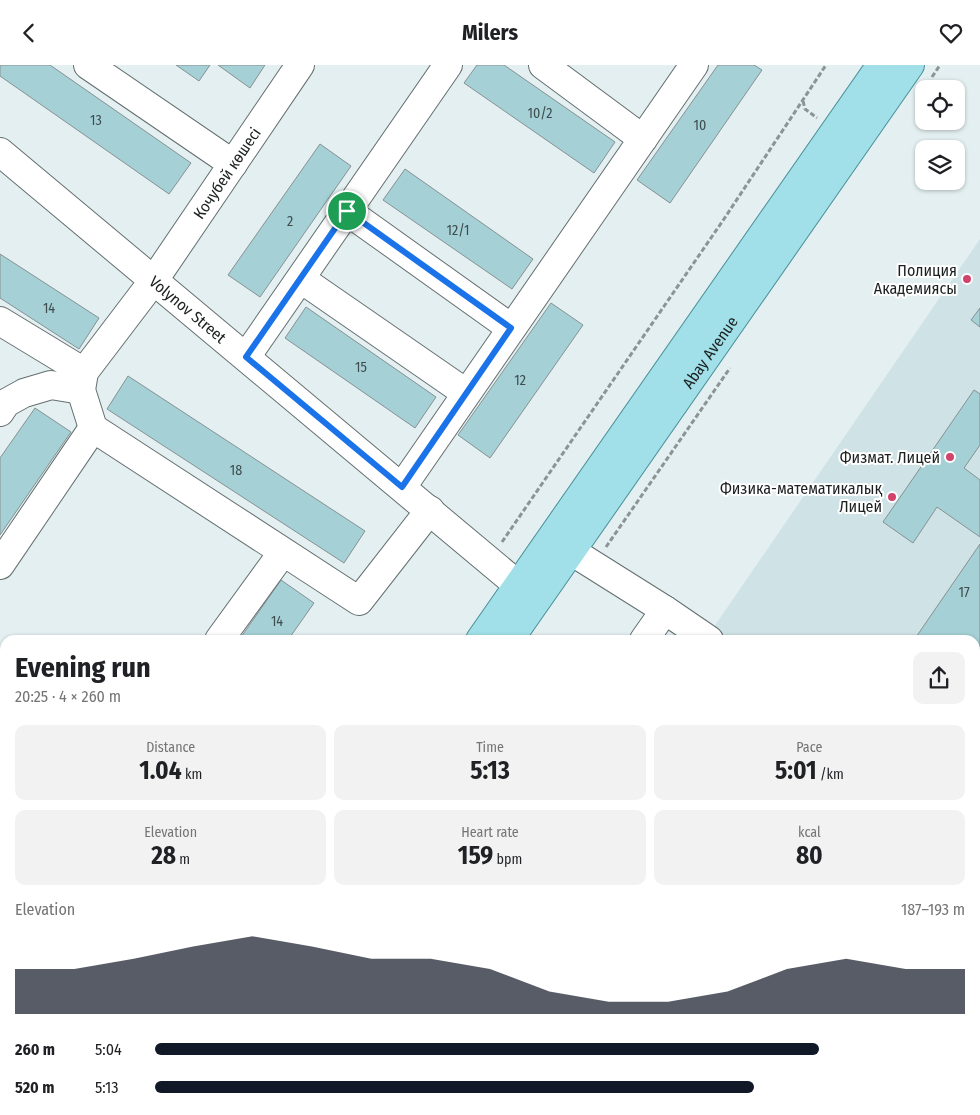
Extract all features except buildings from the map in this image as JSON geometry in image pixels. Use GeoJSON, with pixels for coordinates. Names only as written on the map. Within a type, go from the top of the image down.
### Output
{"type":"FeatureCollection","features":[{"type":"Feature","properties":{"kind":"main road","name":"Abay Avenue"},"geometry":{"type":"LineString","coordinates":[[561,545],[881,65]]}},
{"type":"Feature","properties":{"kind":"main road","name":"Abay Avenue"},"geometry":{"type":"LineString","coordinates":[[485,635],[528,592],[910,65]]}},
{"type":"Feature","properties":{"kind":"main road","name":"Abay Avenue"},"geometry":{"type":"LineString","coordinates":[[511,635],[528,592]]}},
{"type":"Feature","properties":{"kind":"street"},"geometry":{"type":"LineString","coordinates":[[88,65],[233,164]]}},
{"type":"Feature","properties":{"kind":"street","name":"Кочубей көшесі"},"geometry":{"type":"LineString","coordinates":[[82,381],[154,280],[300,65]]}},
{"type":"Feature","properties":{"kind":"street"},"geometry":{"type":"LineString","coordinates":[[246,357],[448,65]]}},
{"type":"Feature","properties":{"kind":"street"},"geometry":{"type":"LineString","coordinates":[[543,65],[643,139]]}},
{"type":"Feature","properties":{"kind":"street"},"geometry":{"type":"LineString","coordinates":[[402,487],[694,65]]}},
{"type":"Feature","properties":{"kind":"street","name":"Volynov Street"},"geometry":{"type":"LineString","coordinates":[[0,152],[528,592]]}},
{"type":"Feature","properties":{"kind":"street"},"geometry":{"type":"LineString","coordinates":[[347,211],[511,328]]}},
{"type":"Feature","properties":{"kind":"street"},"geometry":{"type":"LineString","coordinates":[[301,279],[466,393]]}},
{"type":"Feature","properties":{"kind":"street"},"geometry":{"type":"LineString","coordinates":[[0,321],[82,381],[93,428],[359,601],[430,510]]}},
{"type":"Feature","properties":{"kind":"street"},"geometry":{"type":"LineString","coordinates":[[2,407],[24,393],[51,385],[82,381]]}},
{"type":"Feature","properties":{"kind":"street"},"geometry":{"type":"LineString","coordinates":[[0,565],[93,428]]}},
{"type":"Feature","properties":{"kind":"street"},"geometry":{"type":"LineString","coordinates":[[561,545],[702,635]]}},
{"type":"Feature","properties":{"kind":"street"},"geometry":{"type":"LineString","coordinates":[[224,635],[282,552]]}},
{"type":"Feature","properties":{"kind":"street"},"geometry":{"type":"LineString","coordinates":[[648,635],[665,610]]}},
{"type":"Feature","properties":{"kind":"path"},"geometry":{"type":"LineString","coordinates":[[489,561],[718,227],[826,65]]}},
{"type":"Feature","properties":{"kind":"shaded area","name":"Физика-математикалық Лицей"},"geometry":{"type":"Polygon","coordinates":[[[980,239],[980,635],[708,635],[980,239]]]}},
{"type":"Feature","properties":{"kind":"place","name":"Полиция Академиясы"},"geometry":{"type":"Point","coordinates":[967,279]}},
{"type":"Feature","properties":{"kind":"place","name":"Физмат. Лицей"},"geometry":{"type":"Point","coordinates":[950,457]}},
{"type":"Feature","properties":{"kind":"place","name":"Физика-математикалық Лицей"},"geometry":{"type":"Point","coordinates":[892,497]}},
{"type":"Feature","properties":{"kind":"route"},"geometry":{"type":"LineString","coordinates":[[347,211],[511,328],[402,487],[246,357],[347,211]]}}]}
